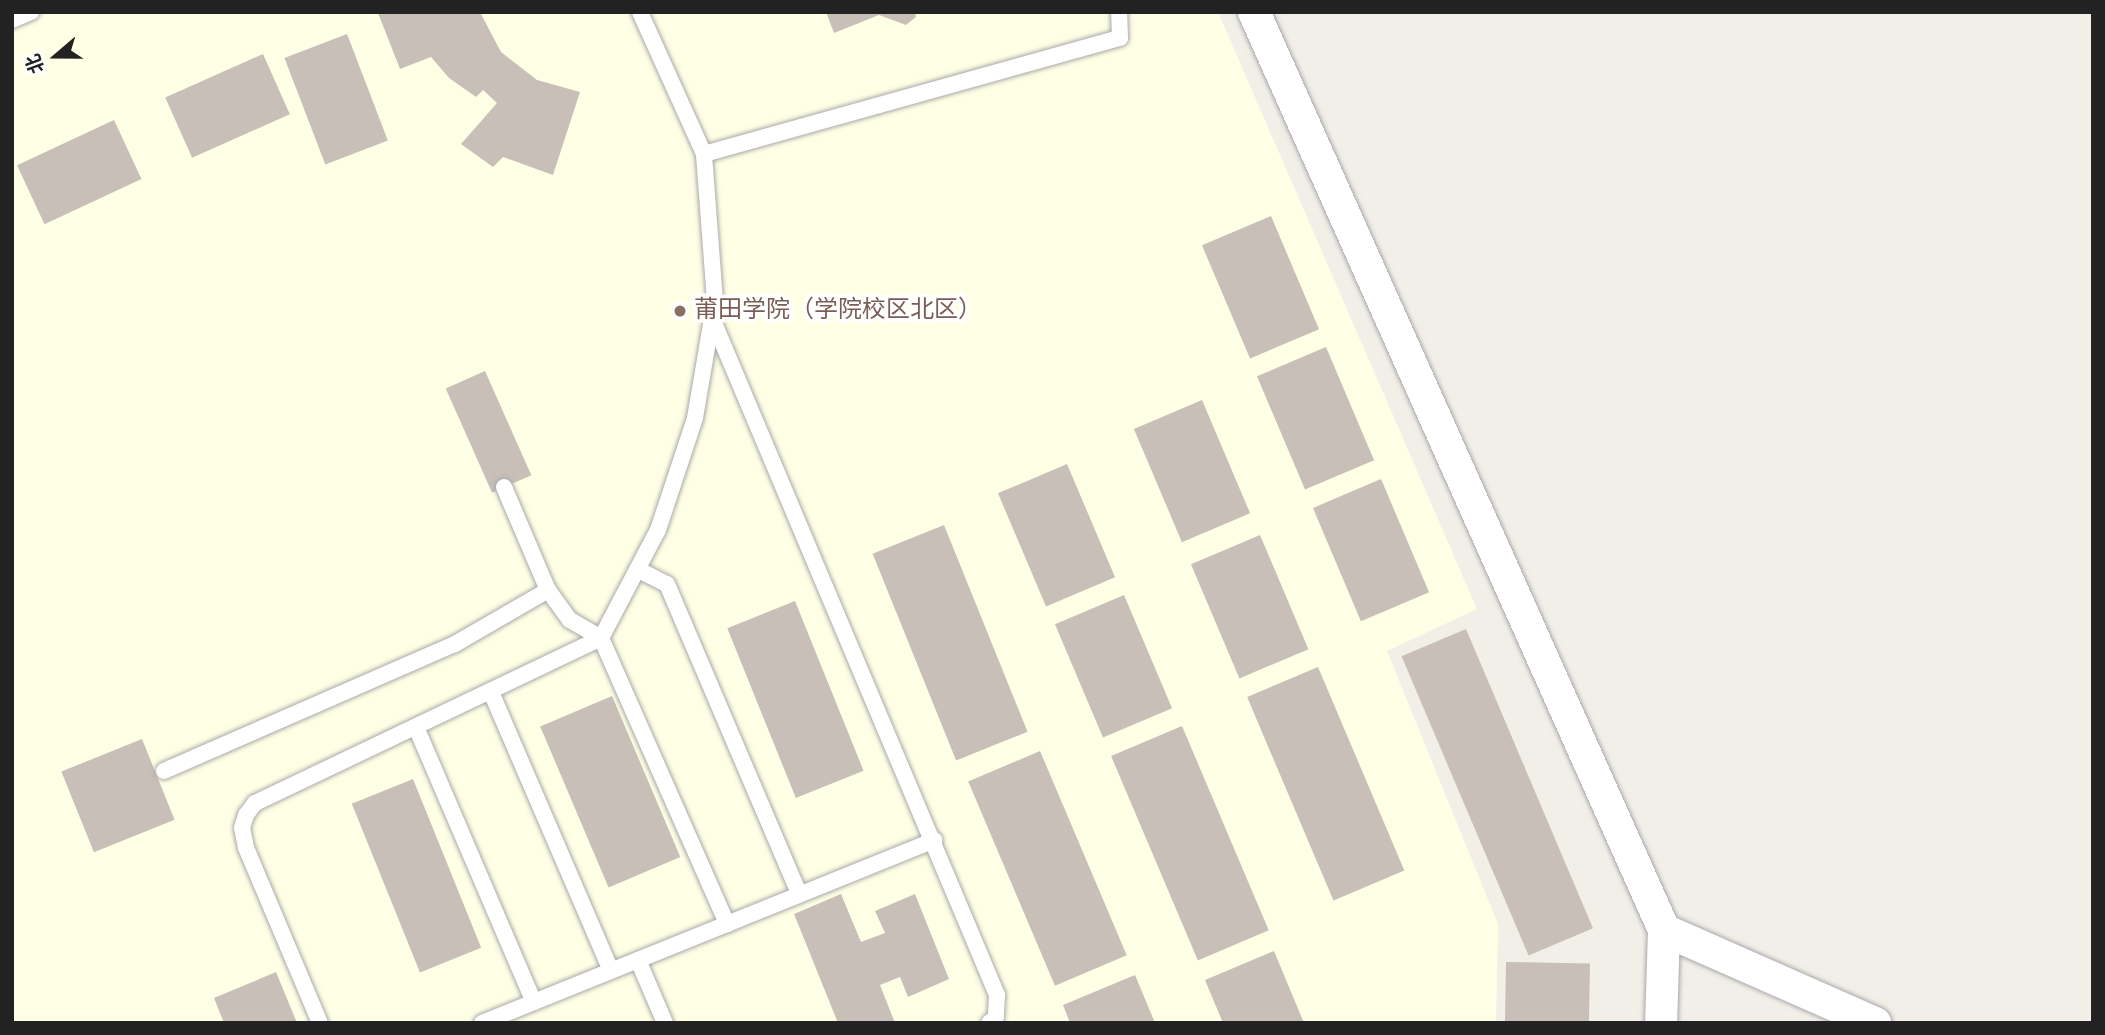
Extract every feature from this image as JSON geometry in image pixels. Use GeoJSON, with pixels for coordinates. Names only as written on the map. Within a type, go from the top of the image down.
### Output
{"type":"FeatureCollection","features":[{"type":"Feature","properties":{"kind":"street"},"geometry":{"type":"LineString","coordinates":[[1254,12],[1664,930],[1661,1023]]}},
{"type":"Feature","properties":{"kind":"street"},"geometry":{"type":"LineString","coordinates":[[1664,930],[1874,1023]]}},
{"type":"Feature","properties":{"kind":"lane"},"geometry":{"type":"LineString","coordinates":[[12,20],[31,12]]}},
{"type":"Feature","properties":{"kind":"lane"},"geometry":{"type":"LineString","coordinates":[[320,1023],[246,848],[242,828],[246,815],[255,803],[601,638],[658,530],[695,418],[712,318],[704,154],[640,12]]}},
{"type":"Feature","properties":{"kind":"lane"},"geometry":{"type":"LineString","coordinates":[[704,154],[1120,38],[1119,12]]}},
{"type":"Feature","properties":{"kind":"lane"},"geometry":{"type":"LineString","coordinates":[[712,318],[997,995],[996,1017],[989,1023]]}},
{"type":"Feature","properties":{"kind":"lane"},"geometry":{"type":"LineString","coordinates":[[504,487],[548,590],[570,620],[601,638],[727,924]]}},
{"type":"Feature","properties":{"kind":"lane"},"geometry":{"type":"LineString","coordinates":[[639,570],[667,584],[799,894]]}},
{"type":"Feature","properties":{"kind":"lane"},"geometry":{"type":"LineString","coordinates":[[164,771],[455,644],[548,590]]}},
{"type":"Feature","properties":{"kind":"lane"},"geometry":{"type":"LineString","coordinates":[[491,692],[611,971]]}},
{"type":"Feature","properties":{"kind":"lane"},"geometry":{"type":"LineString","coordinates":[[416,727],[534,1002]]}},
{"type":"Feature","properties":{"kind":"lane"},"geometry":{"type":"LineString","coordinates":[[482,1023],[934,840]]}},
{"type":"Feature","properties":{"kind":"lane"},"geometry":{"type":"LineString","coordinates":[[638,960],[665,1023]]}},
{"type":"Feature","properties":{"kind":"shaded area","name":"莆田学院（学院校区北区）"},"geometry":{"type":"Polygon","coordinates":[[[12,12],[1218,12],[1477,609],[1387,651],[1498,924],[1496,1023],[12,1023],[12,12]]]}},
{"type":"Feature","properties":{"kind":"building"},"geometry":{"type":"Polygon","coordinates":[[[480,12],[501,52],[537,80],[580,92],[553,175],[503,157],[493,167],[461,144],[497,103],[483,90],[476,97],[449,78],[431,57],[400,69],[378,13],[480,12]]]}},
{"type":"Feature","properties":{"kind":"building"},"geometry":{"type":"Polygon","coordinates":[[[826,12],[915,12],[916,17],[906,25],[879,15],[834,33],[826,12]]]}},
{"type":"Feature","properties":{"kind":"building"},"geometry":{"type":"Polygon","coordinates":[[[347,34],[388,140],[325,164],[284,58],[347,34]]]}},
{"type":"Feature","properties":{"kind":"building"},"geometry":{"type":"Polygon","coordinates":[[[263,54],[290,114],[192,158],[165,98],[263,54]]]}},
{"type":"Feature","properties":{"kind":"building"},"geometry":{"type":"Polygon","coordinates":[[[114,120],[141,179],[44,224],[17,165],[114,120]]]}},
{"type":"Feature","properties":{"kind":"building"},"geometry":{"type":"Polygon","coordinates":[[[1271,216],[1319,329],[1250,359],[1202,245],[1271,216]]]}},
{"type":"Feature","properties":{"kind":"building"},"geometry":{"type":"Polygon","coordinates":[[[1326,347],[1374,460],[1305,490],[1257,376],[1326,347]]]}},
{"type":"Feature","properties":{"kind":"building"},"geometry":{"type":"Polygon","coordinates":[[[485,371],[531,475],[492,493],[446,388],[485,371]]]}},
{"type":"Feature","properties":{"kind":"building"},"geometry":{"type":"Polygon","coordinates":[[[1202,400],[1250,513],[1182,542],[1134,429],[1202,400]]]}},
{"type":"Feature","properties":{"kind":"building"},"geometry":{"type":"Polygon","coordinates":[[[1067,464],[1115,577],[1046,607],[998,493],[1067,464]]]}},
{"type":"Feature","properties":{"kind":"building"},"geometry":{"type":"Polygon","coordinates":[[[1381,479],[1429,592],[1361,621],[1313,508],[1381,479]]]}},
{"type":"Feature","properties":{"kind":"building"},"geometry":{"type":"Polygon","coordinates":[[[944,525],[1028,732],[956,761],[873,554],[944,525]]]}},
{"type":"Feature","properties":{"kind":"building"},"geometry":{"type":"Polygon","coordinates":[[[1260,535],[1308,649],[1239,678],[1191,564],[1260,535]]]}},
{"type":"Feature","properties":{"kind":"building"},"geometry":{"type":"Polygon","coordinates":[[[1124,595],[1172,708],[1103,738],[1055,624],[1124,595]]]}},
{"type":"Feature","properties":{"kind":"building"},"geometry":{"type":"Polygon","coordinates":[[[795,601],[864,771],[796,798],[727,628],[795,601]]]}},
{"type":"Feature","properties":{"kind":"building"},"geometry":{"type":"Polygon","coordinates":[[[1466,629],[1593,928],[1529,956],[1402,656],[1466,629]]]}},
{"type":"Feature","properties":{"kind":"building"},"geometry":{"type":"Polygon","coordinates":[[[1318,667],[1404,870],[1333,901],[1247,697],[1318,667]]]}},
{"type":"Feature","properties":{"kind":"building"},"geometry":{"type":"Polygon","coordinates":[[[612,696],[680,857],[609,888],[540,726],[612,696]]]}},
{"type":"Feature","properties":{"kind":"building"},"geometry":{"type":"Polygon","coordinates":[[[1182,726],[1269,930],[1198,960],[1111,756],[1182,726]]]}},
{"type":"Feature","properties":{"kind":"building"},"geometry":{"type":"Polygon","coordinates":[[[142,739],[175,820],[94,852],[61,772],[142,739]]]}},
{"type":"Feature","properties":{"kind":"building"},"geometry":{"type":"Polygon","coordinates":[[[1040,751],[1127,955],[1055,986],[968,781],[1040,751]]]}},
{"type":"Feature","properties":{"kind":"building"},"geometry":{"type":"Polygon","coordinates":[[[413,779],[481,948],[420,972],[352,804],[413,779]]]}},
{"type":"Feature","properties":{"kind":"building"},"geometry":{"type":"Polygon","coordinates":[[[841,894],[861,942],[885,933],[875,911],[915,894],[949,979],[908,997],[900,977],[880,985],[895,1023],[838,1023],[794,914],[841,894]]]}},
{"type":"Feature","properties":{"kind":"building"},"geometry":{"type":"Polygon","coordinates":[[[1274,951],[1304,1023],[1223,1023],[1205,980],[1274,951]]]}},
{"type":"Feature","properties":{"kind":"building"},"geometry":{"type":"Polygon","coordinates":[[[1506,962],[1590,963],[1589,1023],[1505,1023],[1506,962]]]}},
{"type":"Feature","properties":{"kind":"building"},"geometry":{"type":"Polygon","coordinates":[[[276,972],[297,1023],[224,1023],[214,998],[276,972]]]}},
{"type":"Feature","properties":{"kind":"building"},"geometry":{"type":"Polygon","coordinates":[[[1135,975],[1155,1023],[1070,1023],[1063,1005],[1135,975]]]}},
{"type":"Feature","properties":{"kind":"place","name":"莆田学院（学院校区北区）"},"geometry":{"type":"Point","coordinates":[680,311]}}]}
